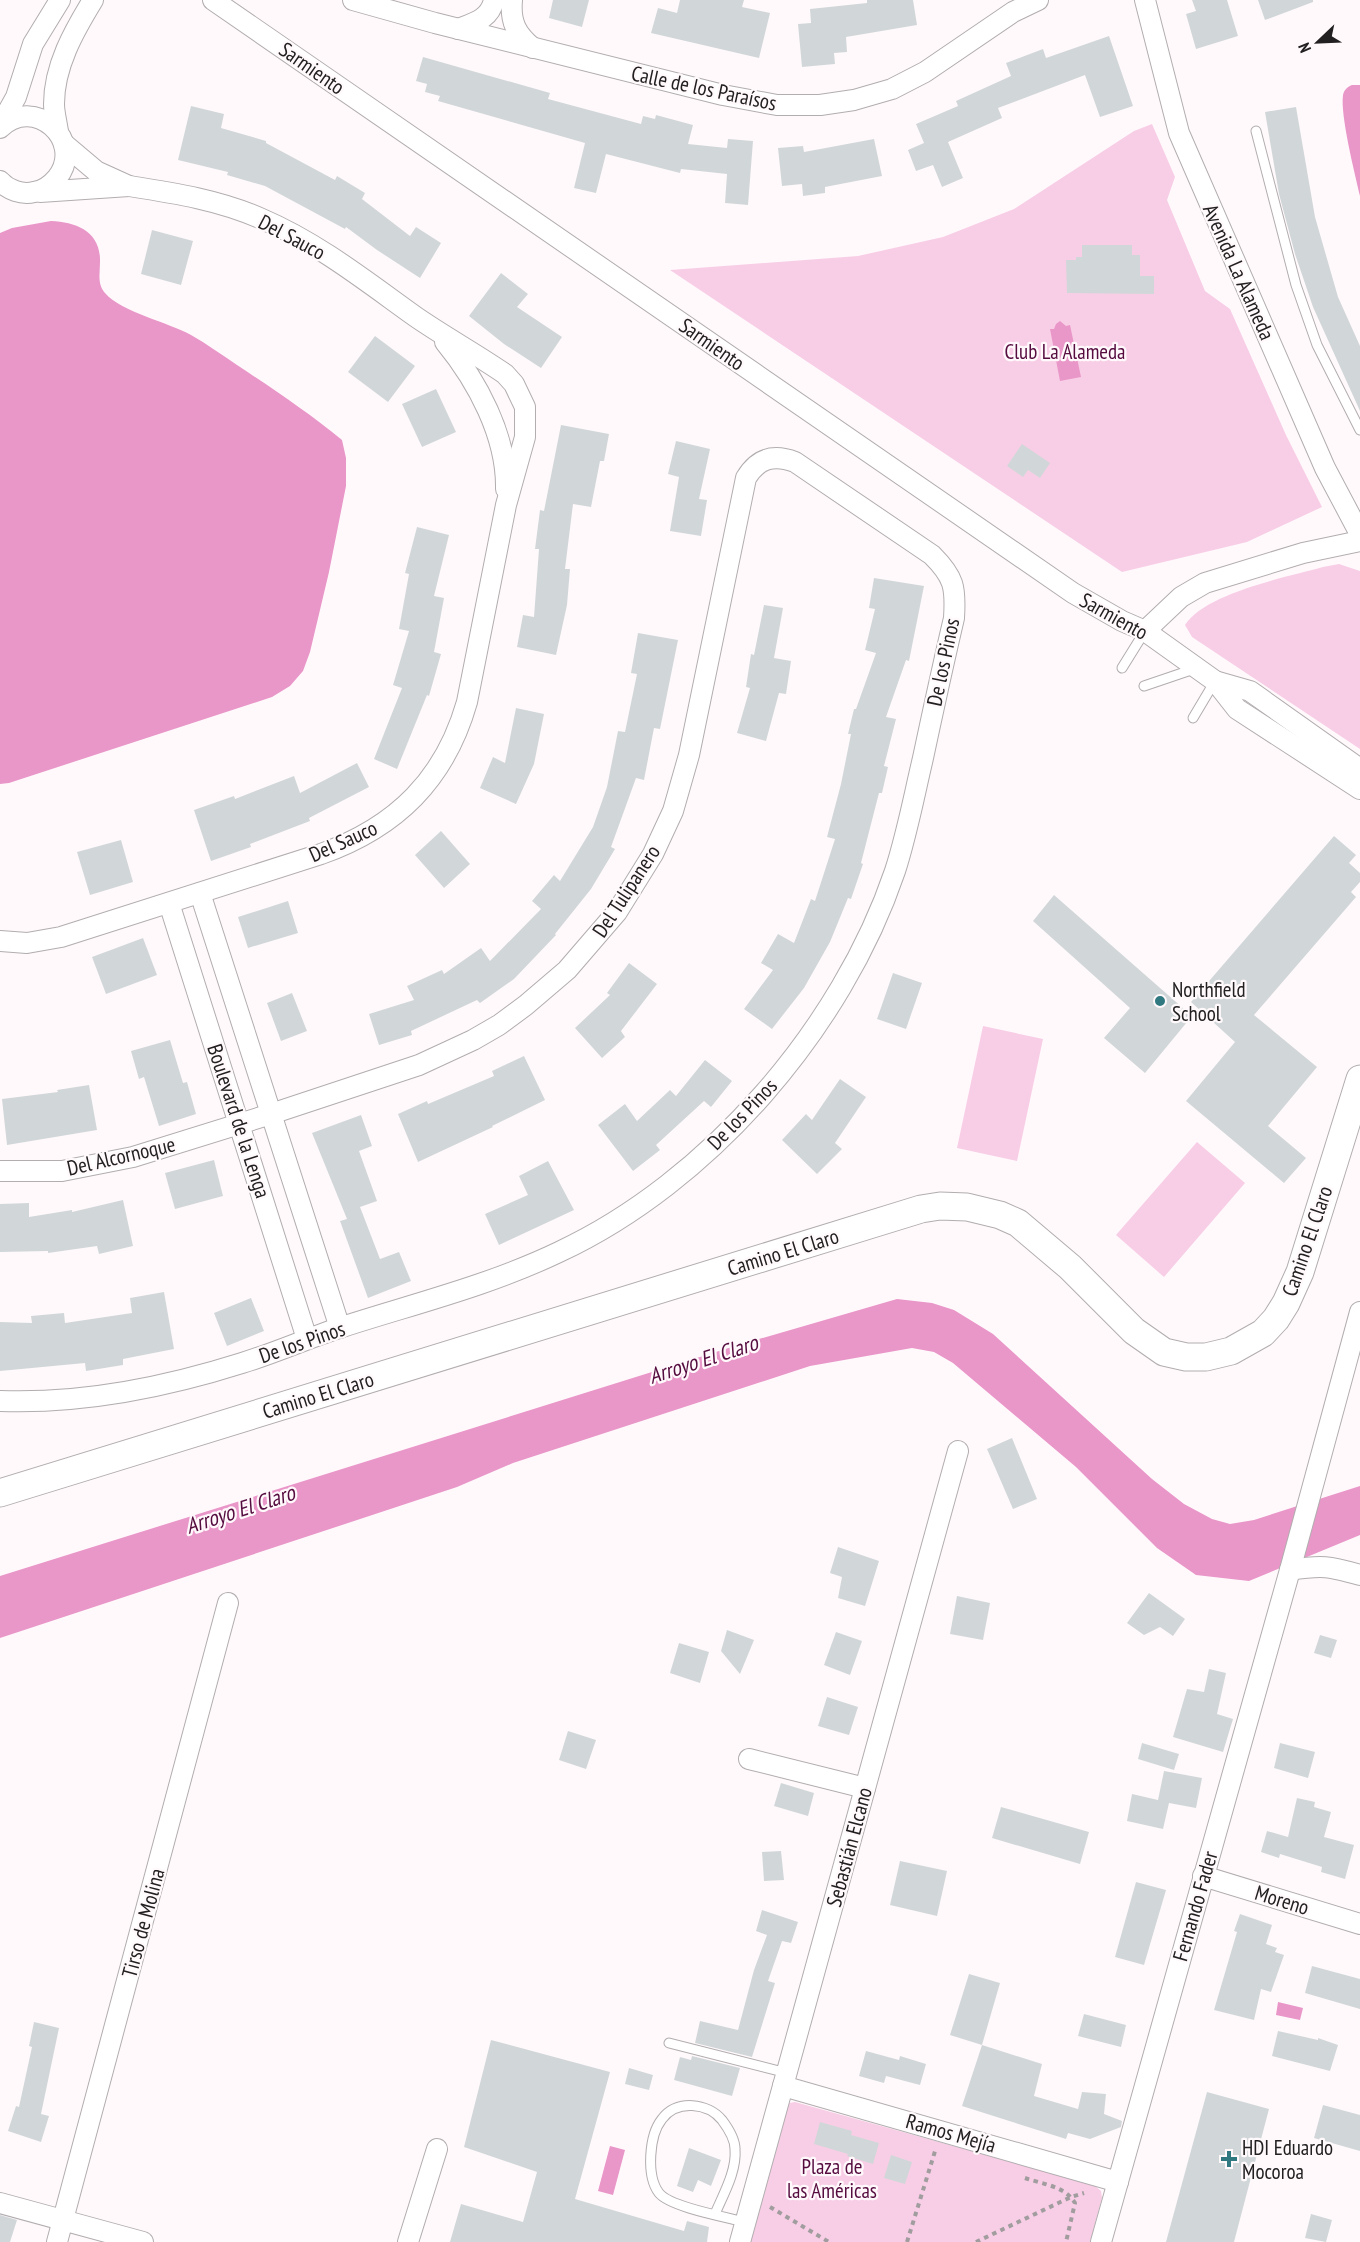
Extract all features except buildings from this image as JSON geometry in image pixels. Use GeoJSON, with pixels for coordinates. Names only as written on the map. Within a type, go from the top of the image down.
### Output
{"type":"FeatureCollection","features":[{"type":"Feature","properties":{"kind":"street"},"geometry":{"type":"LineString","coordinates":[[0,127],[16,97],[33,44],[60,0]]}},
{"type":"Feature","properties":{"kind":"street","name":"Sarmiento"},"geometry":{"type":"LineString","coordinates":[[213,0],[1073,594],[1145,632],[1215,681],[1237,709],[1360,789]]}},
{"type":"Feature","properties":{"kind":"street","name":"Calle de los Paraísos"},"geometry":{"type":"LineString","coordinates":[[352,0],[723,95],[777,105],[820,105],[854,100],[892,89],[925,72],[1013,12],[1038,0]]}},
{"type":"Feature","properties":{"kind":"street"},"geometry":{"type":"LineString","coordinates":[[458,29],[485,18],[494,0]]}},
{"type":"Feature","properties":{"kind":"street"},"geometry":{"type":"LineString","coordinates":[[512,0],[511,13],[514,26],[520,37],[533,48]]}},
{"type":"Feature","properties":{"kind":"street","name":"Avenida La Alameda"},"geometry":{"type":"LineString","coordinates":[[1145,0],[1179,133],[1325,468],[1360,534]]}},
{"type":"Feature","properties":{"kind":"street"},"geometry":{"type":"LineString","coordinates":[[0,202],[52,184],[64,166],[66,154],[54,106],[55,84],[62,61],[94,4]]}},
{"type":"Feature","properties":{"kind":"street"},"geometry":{"type":"LineString","coordinates":[[0,127],[16,117],[28,116],[50,123],[61,138],[96,171],[129,186]]}},
{"type":"Feature","properties":{"kind":"street"},"geometry":{"type":"LineString","coordinates":[[0,181],[14,191],[30,193],[129,186]]}},
{"type":"Feature","properties":{"kind":"street","name":"Del Sauco"},"geometry":{"type":"LineString","coordinates":[[0,941],[27,943],[61,938],[345,845],[391,819],[426,784],[459,731],[467,702],[506,505],[525,437],[525,407],[521,395],[505,374],[435,330],[320,250],[261,218],[174,193],[129,186]]}},
{"type":"Feature","properties":{"kind":"street","name":"Del Sauco"},"geometry":{"type":"LineString","coordinates":[[435,330],[477,387],[494,426],[504,465],[506,505]]}},
{"type":"Feature","properties":{"kind":"street","name":"Del Tulipanero"},"geometry":{"type":"LineString","coordinates":[[240,1124],[419,1065],[473,1040],[499,1025],[548,987],[584,952],[617,912],[653,854],[673,811],[689,755],[746,478],[752,468],[767,458]]}},
{"type":"Feature","properties":{"kind":"street","name":"De los Pinos"},"geometry":{"type":"LineString","coordinates":[[0,1401],[77,1399],[141,1390],[245,1362],[340,1328],[479,1285],[556,1254],[614,1221],[652,1195],[719,1140],[778,1077],[829,1008],[862,948],[894,874],[910,816],[954,618],[955,598],[946,570],[932,555],[795,462],[785,458],[767,458]]}},
{"type":"Feature","properties":{"kind":"street"},"geometry":{"type":"LineString","coordinates":[[1145,632],[1181,597],[1205,583],[1303,553],[1360,541]]}},
{"type":"Feature","properties":{"kind":"street","name":"Sarmiento"},"geometry":{"type":"LineString","coordinates":[[1215,681],[1250,691],[1360,769]]}},
{"type":"Feature","properties":{"kind":"street","name":"Boulevard de la Lenga"},"geometry":{"type":"LineString","coordinates":[[200,893],[340,1328]]}},
{"type":"Feature","properties":{"kind":"street","name":"Boulevard de la Lenga"},"geometry":{"type":"LineString","coordinates":[[169,903],[307,1339]]}},
{"type":"Feature","properties":{"kind":"street","name":"Camino El Claro"},"geometry":{"type":"LineString","coordinates":[[0,1492],[921,1209],[940,1206],[983,1210],[1018,1223],[1070,1268],[1134,1331],[1164,1352],[1186,1357],[1206,1357],[1231,1351],[1263,1333],[1286,1303],[1300,1272],[1360,1079]]}},
{"type":"Feature","properties":{"kind":"street","name":"Del Alcornoque"},"geometry":{"type":"LineString","coordinates":[[0,1171],[62,1171],[92,1167],[133,1157],[240,1124]]}},
{"type":"Feature","properties":{"kind":"street","name":"Fernando Fader"},"geometry":{"type":"LineString","coordinates":[[1101,2242],[1360,1312]]}},
{"type":"Feature","properties":{"kind":"street","name":"Sebastián Elcano"},"geometry":{"type":"LineString","coordinates":[[740,2242],[958,1451]]}},
{"type":"Feature","properties":{"kind":"street"},"geometry":{"type":"LineString","coordinates":[[1290,1570],[1331,1566],[1360,1575]]}},
{"type":"Feature","properties":{"kind":"street","name":"Tirso de Molina"},"geometry":{"type":"LineString","coordinates":[[57,2242],[228,1603]]}},
{"type":"Feature","properties":{"kind":"street"},"geometry":{"type":"LineString","coordinates":[[749,1759],[865,1788]]}},
{"type":"Feature","properties":{"kind":"street","name":"Moreno"},"geometry":{"type":"LineString","coordinates":[[1203,1876],[1360,1924]]}},
{"type":"Feature","properties":{"kind":"street","name":"Ramos Mejía"},"geometry":{"type":"LineString","coordinates":[[785,2080],[941,2130],[1118,2182]]}},
{"type":"Feature","properties":{"kind":"street"},"geometry":{"type":"LineString","coordinates":[[408,2242],[437,2149]]}},
{"type":"Feature","properties":{"kind":"street"},"geometry":{"type":"LineString","coordinates":[[0,2203],[143,2242]]}},
{"type":"Feature","properties":{"kind":"lane"},"geometry":{"type":"LineString","coordinates":[[1256,131],[1296,285],[1317,345],[1360,430]]}},
{"type":"Feature","properties":{"kind":"lane"},"geometry":{"type":"LineString","coordinates":[[1122,668],[1145,632]]}},
{"type":"Feature","properties":{"kind":"lane"},"geometry":{"type":"LineString","coordinates":[[1144,686],[1197,668]]}},
{"type":"Feature","properties":{"kind":"lane"},"geometry":{"type":"LineString","coordinates":[[1193,718],[1215,681]]}},
{"type":"Feature","properties":{"kind":"lane"},"geometry":{"type":"LineString","coordinates":[[669,2043],[785,2080]]}},
{"type":"Feature","properties":{"kind":"lane"},"geometry":{"type":"LineString","coordinates":[[715,2214],[733,2166],[735,2148],[728,2127],[717,2115],[705,2107],[691,2105],[675,2109],[662,2119],[654,2138],[650,2157],[652,2176],[659,2194],[672,2203],[745,2222]]}},
{"type":"Feature","properties":{"kind":"path"},"geometry":{"type":"LineString","coordinates":[[908,2242],[941,2130]]}},
{"type":"Feature","properties":{"kind":"path"},"geometry":{"type":"LineString","coordinates":[[976,2242],[1071,2197],[1118,2182]]}},
{"type":"Feature","properties":{"kind":"path"},"geometry":{"type":"LineString","coordinates":[[752,2196],[829,2242]]}},
{"type":"Feature","properties":{"kind":"path"},"geometry":{"type":"LineString","coordinates":[[1066,2242],[1075,2203],[1071,2197]]}},
{"type":"Feature","properties":{"kind":"green space","name":"Club La Alameda"},"geometry":{"type":"Polygon","coordinates":[[[1152,124],[1175,177],[1167,200],[1205,291],[1230,309],[1286,435],[1322,507],[1247,542],[1122,572],[670,270],[858,256],[943,237],[1014,209],[1134,131],[1152,124]]]}},
{"type":"Feature","properties":{"kind":"green space"},"geometry":{"type":"Polygon","coordinates":[[[1339,564],[1360,571],[1360,749],[1192,637],[1185,625],[1195,614],[1228,595],[1269,581],[1339,564]]]}},
{"type":"Feature","properties":{"kind":"green space"},"geometry":{"type":"Polygon","coordinates":[[[983,1026],[1043,1039],[1017,1161],[957,1148],[983,1026]]]}},
{"type":"Feature","properties":{"kind":"green space"},"geometry":{"type":"Polygon","coordinates":[[[1197,1142],[1245,1183],[1164,1277],[1116,1235],[1197,1142]]]}},
{"type":"Feature","properties":{"kind":"green space","name":"Plaza de las Américas"},"geometry":{"type":"Polygon","coordinates":[[[795,2102],[1094,2185],[1101,2191],[1102,2198],[1090,2242],[748,2242],[785,2108],[789,2103],[795,2102]]]}},
{"type":"Feature","properties":{"kind":"water"},"geometry":{"type":"Polygon","coordinates":[[[1352,85],[1360,85],[1360,196],[1348,145],[1343,104],[1344,92],[1352,85]]]}},
{"type":"Feature","properties":{"kind":"water"},"geometry":{"type":"Polygon","coordinates":[[[51,221],[70,224],[92,236],[99,252],[101,286],[112,300],[197,338],[291,401],[342,440],[346,458],[346,486],[310,652],[303,671],[290,686],[272,697],[0,784],[0,233],[12,228],[51,221]]]}},
{"type":"Feature","properties":{"kind":"water"},"geometry":{"type":"Polygon","coordinates":[[[1060,321],[1066,326],[1070,325],[1081,377],[1060,381],[1050,329],[1054,329],[1060,321]]]}},
{"type":"Feature","properties":{"kind":"water","name":"Arroyo El Claro"},"geometry":{"type":"Polygon","coordinates":[[[897,1299],[932,1303],[954,1310],[993,1334],[1152,1479],[1184,1504],[1212,1519],[1230,1524],[1254,1520],[1360,1486],[1360,1535],[1249,1581],[1196,1575],[1157,1548],[1076,1467],[953,1363],[934,1352],[912,1348],[810,1366],[513,1463],[457,1487],[0,1638],[0,1576],[735,1346],[897,1299]]]}},
{"type":"Feature","properties":{"kind":"water"},"geometry":{"type":"Polygon","coordinates":[[[1278,2002],[1303,2008],[1300,2020],[1276,2015],[1278,2002]]]}},
{"type":"Feature","properties":{"kind":"water"},"geometry":{"type":"Polygon","coordinates":[[[610,2146],[625,2150],[613,2195],[598,2191],[610,2146]]]}},
{"type":"Feature","properties":{"kind":"place","name":"Northfield School"},"geometry":{"type":"Point","coordinates":[1160,1001]}},
{"type":"Feature","properties":{"kind":"place","name":"HDI Eduardo Mocoroa"},"geometry":{"type":"Point","coordinates":[1229,2159]}}]}
